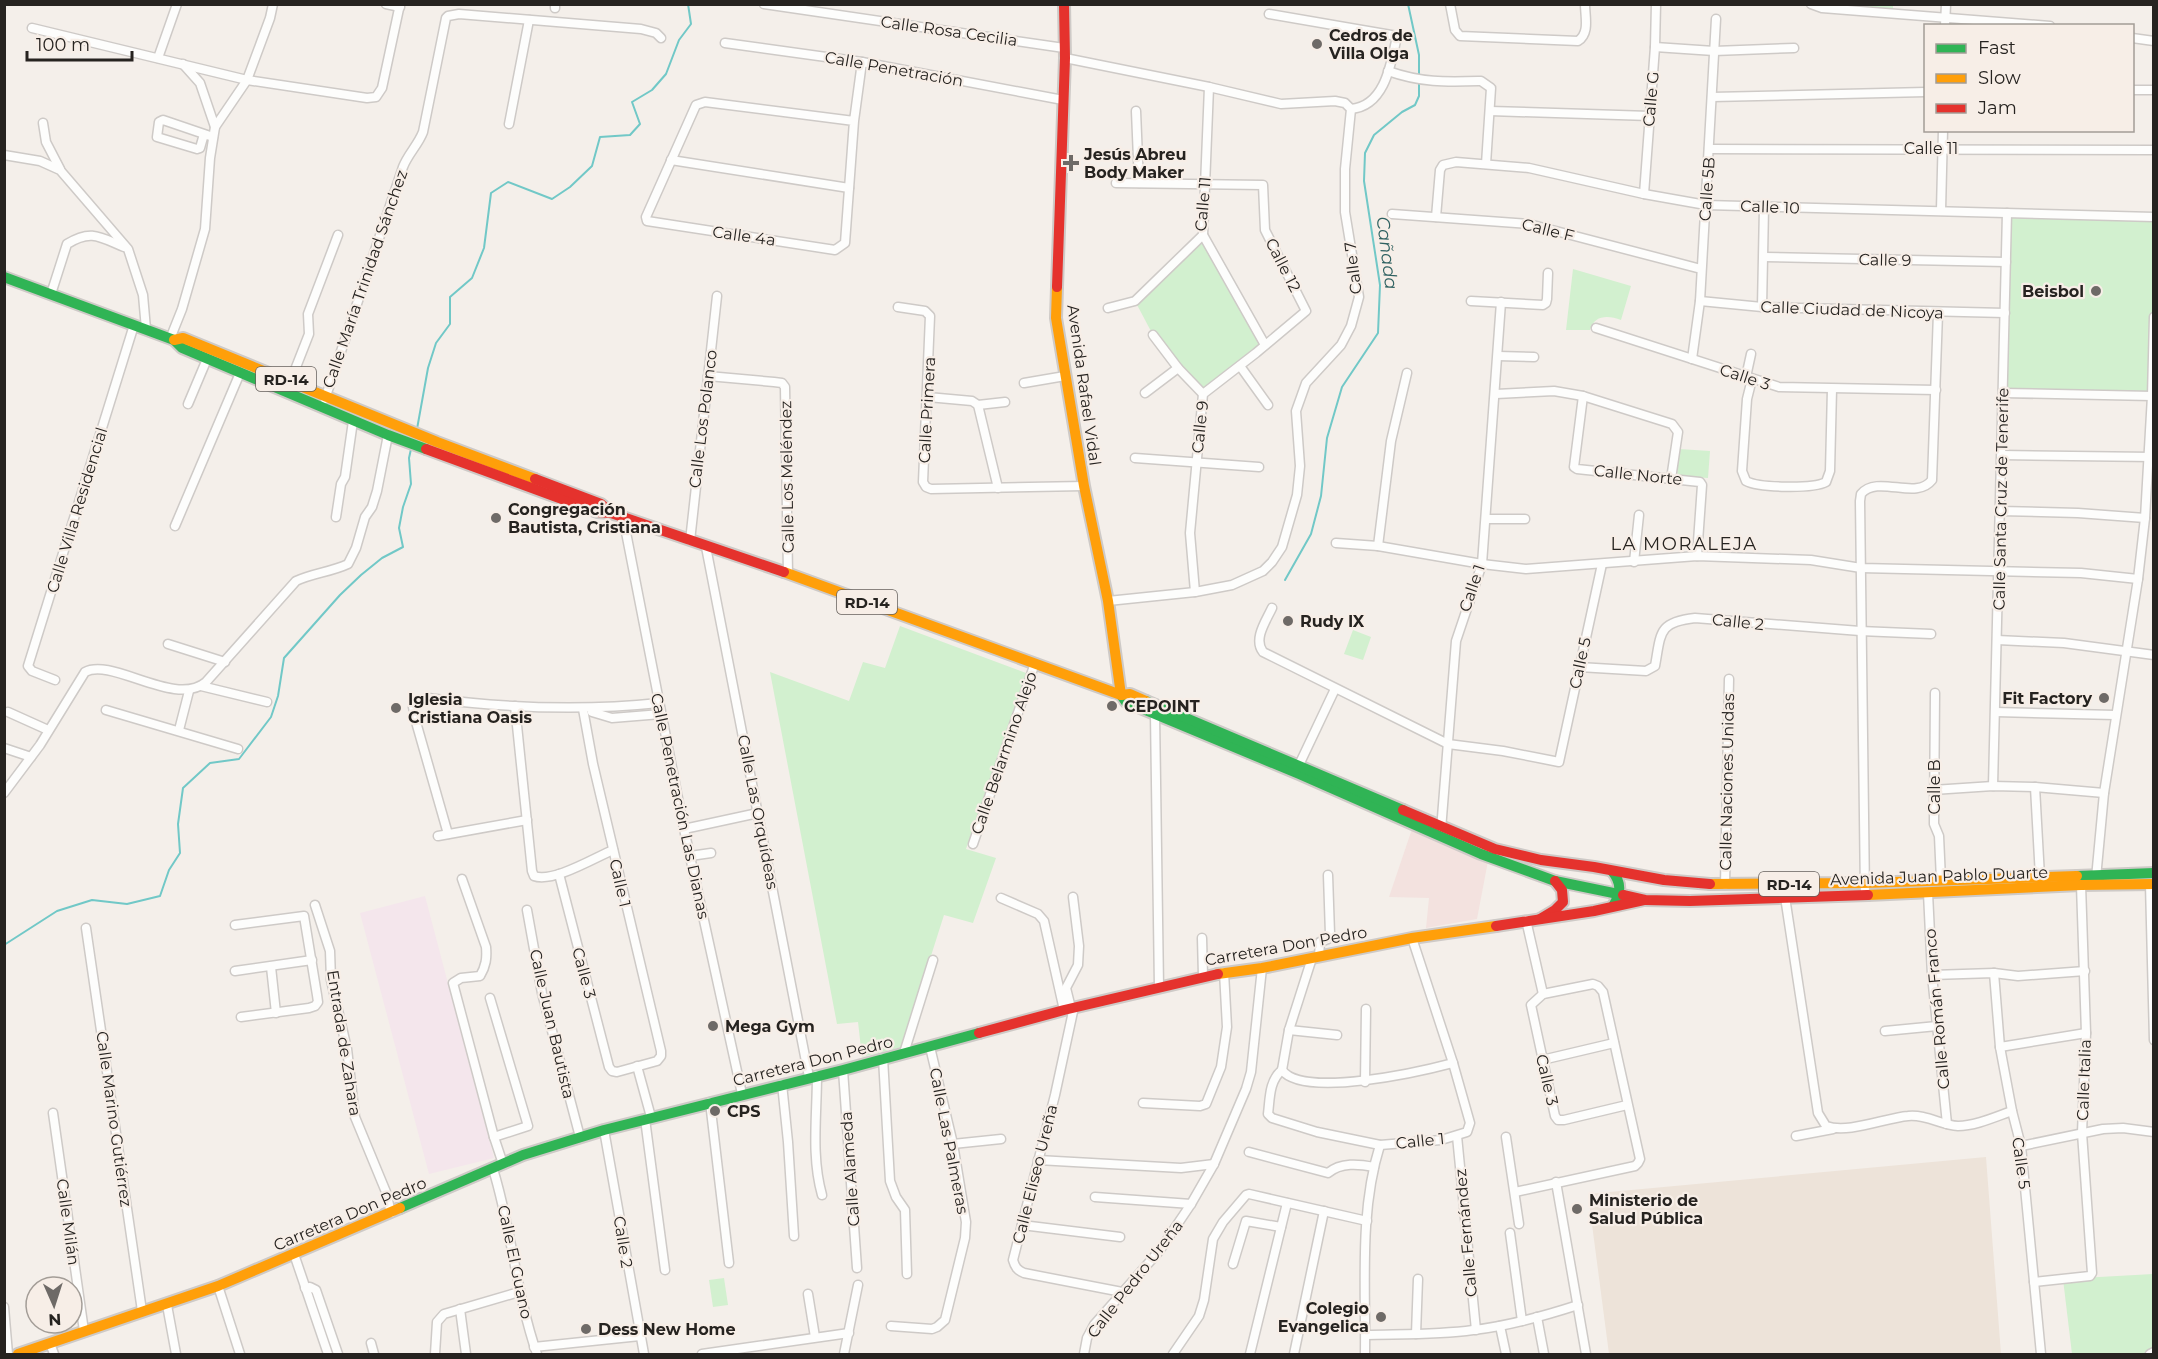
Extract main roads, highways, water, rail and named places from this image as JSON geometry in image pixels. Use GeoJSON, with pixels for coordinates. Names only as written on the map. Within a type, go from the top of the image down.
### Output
{"type":"FeatureCollection","features":[{"type":"Feature","properties":{"kind":"main road","name":"Avenida Rafael Vidal"},"geometry":{"type":"LineString","coordinates":[[1064,4],[1056,318],[1084,486],[1108,601],[1121,695]]}},
{"type":"Feature","properties":{"kind":"main road","name":"RD-14"},"geometry":{"type":"LineString","coordinates":[[4,277],[146,329],[207,359],[391,436],[435,447],[597,512],[611,513],[788,574],[1121,695],[1130,694],[1139,697],[1483,850]]}},
{"type":"Feature","properties":{"kind":"main road","name":"RD-14"},"geometry":{"type":"LineString","coordinates":[[172,340],[183,338],[291,380],[397,425],[435,447]]}},
{"type":"Feature","properties":{"kind":"main road","name":"RD-14"},"geometry":{"type":"LineString","coordinates":[[1121,695],[1126,702],[1299,770]]}},
{"type":"Feature","properties":{"kind":"main road","name":"Avenida Juan Pablo Duarte"},"geometry":{"type":"LineString","coordinates":[[1483,850],[1664,880],[1725,885],[2040,877],[2152,884]]}},
{"type":"Feature","properties":{"kind":"main road","name":"Avenida Juan Pablo Duarte"},"geometry":{"type":"LineString","coordinates":[[1483,850],[1555,881],[1644,900],[1690,901],[1928,893],[2081,885],[2096,879],[2154,873]]}},
{"type":"Feature","properties":{"kind":"main road"},"geometry":{"type":"LineString","coordinates":[[1540,919],[1555,910],[1585,871],[1594,867]]}},
{"type":"Feature","properties":{"kind":"main road"},"geometry":{"type":"LineString","coordinates":[[1612,871],[1620,881],[1620,895],[1613,906]]}},
{"type":"Feature","properties":{"kind":"main road"},"geometry":{"type":"LineString","coordinates":[[1555,881],[1562,890],[1563,902]]}},
{"type":"Feature","properties":{"kind":"main road","name":"Carretera Don Pedro"},"geometry":{"type":"LineString","coordinates":[[18,1354],[218,1286],[498,1166],[604,1130],[843,1070],[1069,1008],[1203,976],[1262,968],[1412,938],[1540,919],[1644,900]]}},
{"type":"Feature","properties":{"kind":"waterway"},"geometry":{"type":"LineString","coordinates":[[417,429],[428,368],[436,343],[450,324],[450,297],[472,278],[484,248],[491,193],[508,182],[552,199],[570,187],[592,166],[600,137],[630,135],[640,124],[632,102],[652,90],[666,74],[679,40],[691,24],[688,4]]}},
{"type":"Feature","properties":{"kind":"waterway","name":"Cañada"},"geometry":{"type":"LineString","coordinates":[[1408,4],[1419,55],[1419,75]]}},
{"type":"Feature","properties":{"kind":"waterway","name":"Cañada"},"geometry":{"type":"LineString","coordinates":[[1285,580],[1311,534],[1321,496],[1327,438],[1342,387],[1378,333],[1380,285],[1364,181],[1365,153],[1374,135],[1402,112],[1415,105],[1419,96],[1419,81]]}},
{"type":"Feature","properties":{"kind":"waterway"},"geometry":{"type":"LineString","coordinates":[[4,945],[57,911],[92,900],[127,904],[160,896],[169,870],[180,853],[178,824],[183,788],[210,763],[239,759],[271,717],[278,696],[284,658],[361,575],[382,558],[403,547],[399,528],[411,484],[409,458],[411,449]]}},
{"type":"Feature","properties":{"kind":"place","name":"Cedros de Villa Olga"},"geometry":{"type":"Point","coordinates":[1317,44]}},
{"type":"Feature","properties":{"kind":"place","name":"Jesús Abreu Body Maker"},"geometry":{"type":"Point","coordinates":[1071,163]}},
{"type":"Feature","properties":{"kind":"place","name":"Beisbol"},"geometry":{"type":"Point","coordinates":[2096,291]}},
{"type":"Feature","properties":{"kind":"place","name":"Congregación Bautista, Cristiana"},"geometry":{"type":"Point","coordinates":[496,518]}},
{"type":"Feature","properties":{"kind":"place","name":"Rudy IX"},"geometry":{"type":"Point","coordinates":[1288,621]}},
{"type":"Feature","properties":{"kind":"place","name":"Fit Factory"},"geometry":{"type":"Point","coordinates":[2104,698]}},
{"type":"Feature","properties":{"kind":"place","name":"CEPOINT"},"geometry":{"type":"Point","coordinates":[1112,706]}},
{"type":"Feature","properties":{"kind":"place","name":"Iglesia Cristiana Oasis"},"geometry":{"type":"Point","coordinates":[396,708]}},
{"type":"Feature","properties":{"kind":"place","name":"Mega Gym"},"geometry":{"type":"Point","coordinates":[713,1026]}},
{"type":"Feature","properties":{"kind":"place","name":"CPS"},"geometry":{"type":"Point","coordinates":[715,1111]}},
{"type":"Feature","properties":{"kind":"place","name":"Ministerio de Salud Pública"},"geometry":{"type":"Point","coordinates":[1577,1209]}},
{"type":"Feature","properties":{"kind":"place","name":"Colegio Evangelica"},"geometry":{"type":"Point","coordinates":[1381,1317]}},
{"type":"Feature","properties":{"kind":"place","name":"Dess New Home"},"geometry":{"type":"Point","coordinates":[586,1329]}},
{"type":"Feature","properties":{"kind":"district","name":"LA MORALEJA"},"geometry":{"type":"Point","coordinates":[1684,544]}}]}
